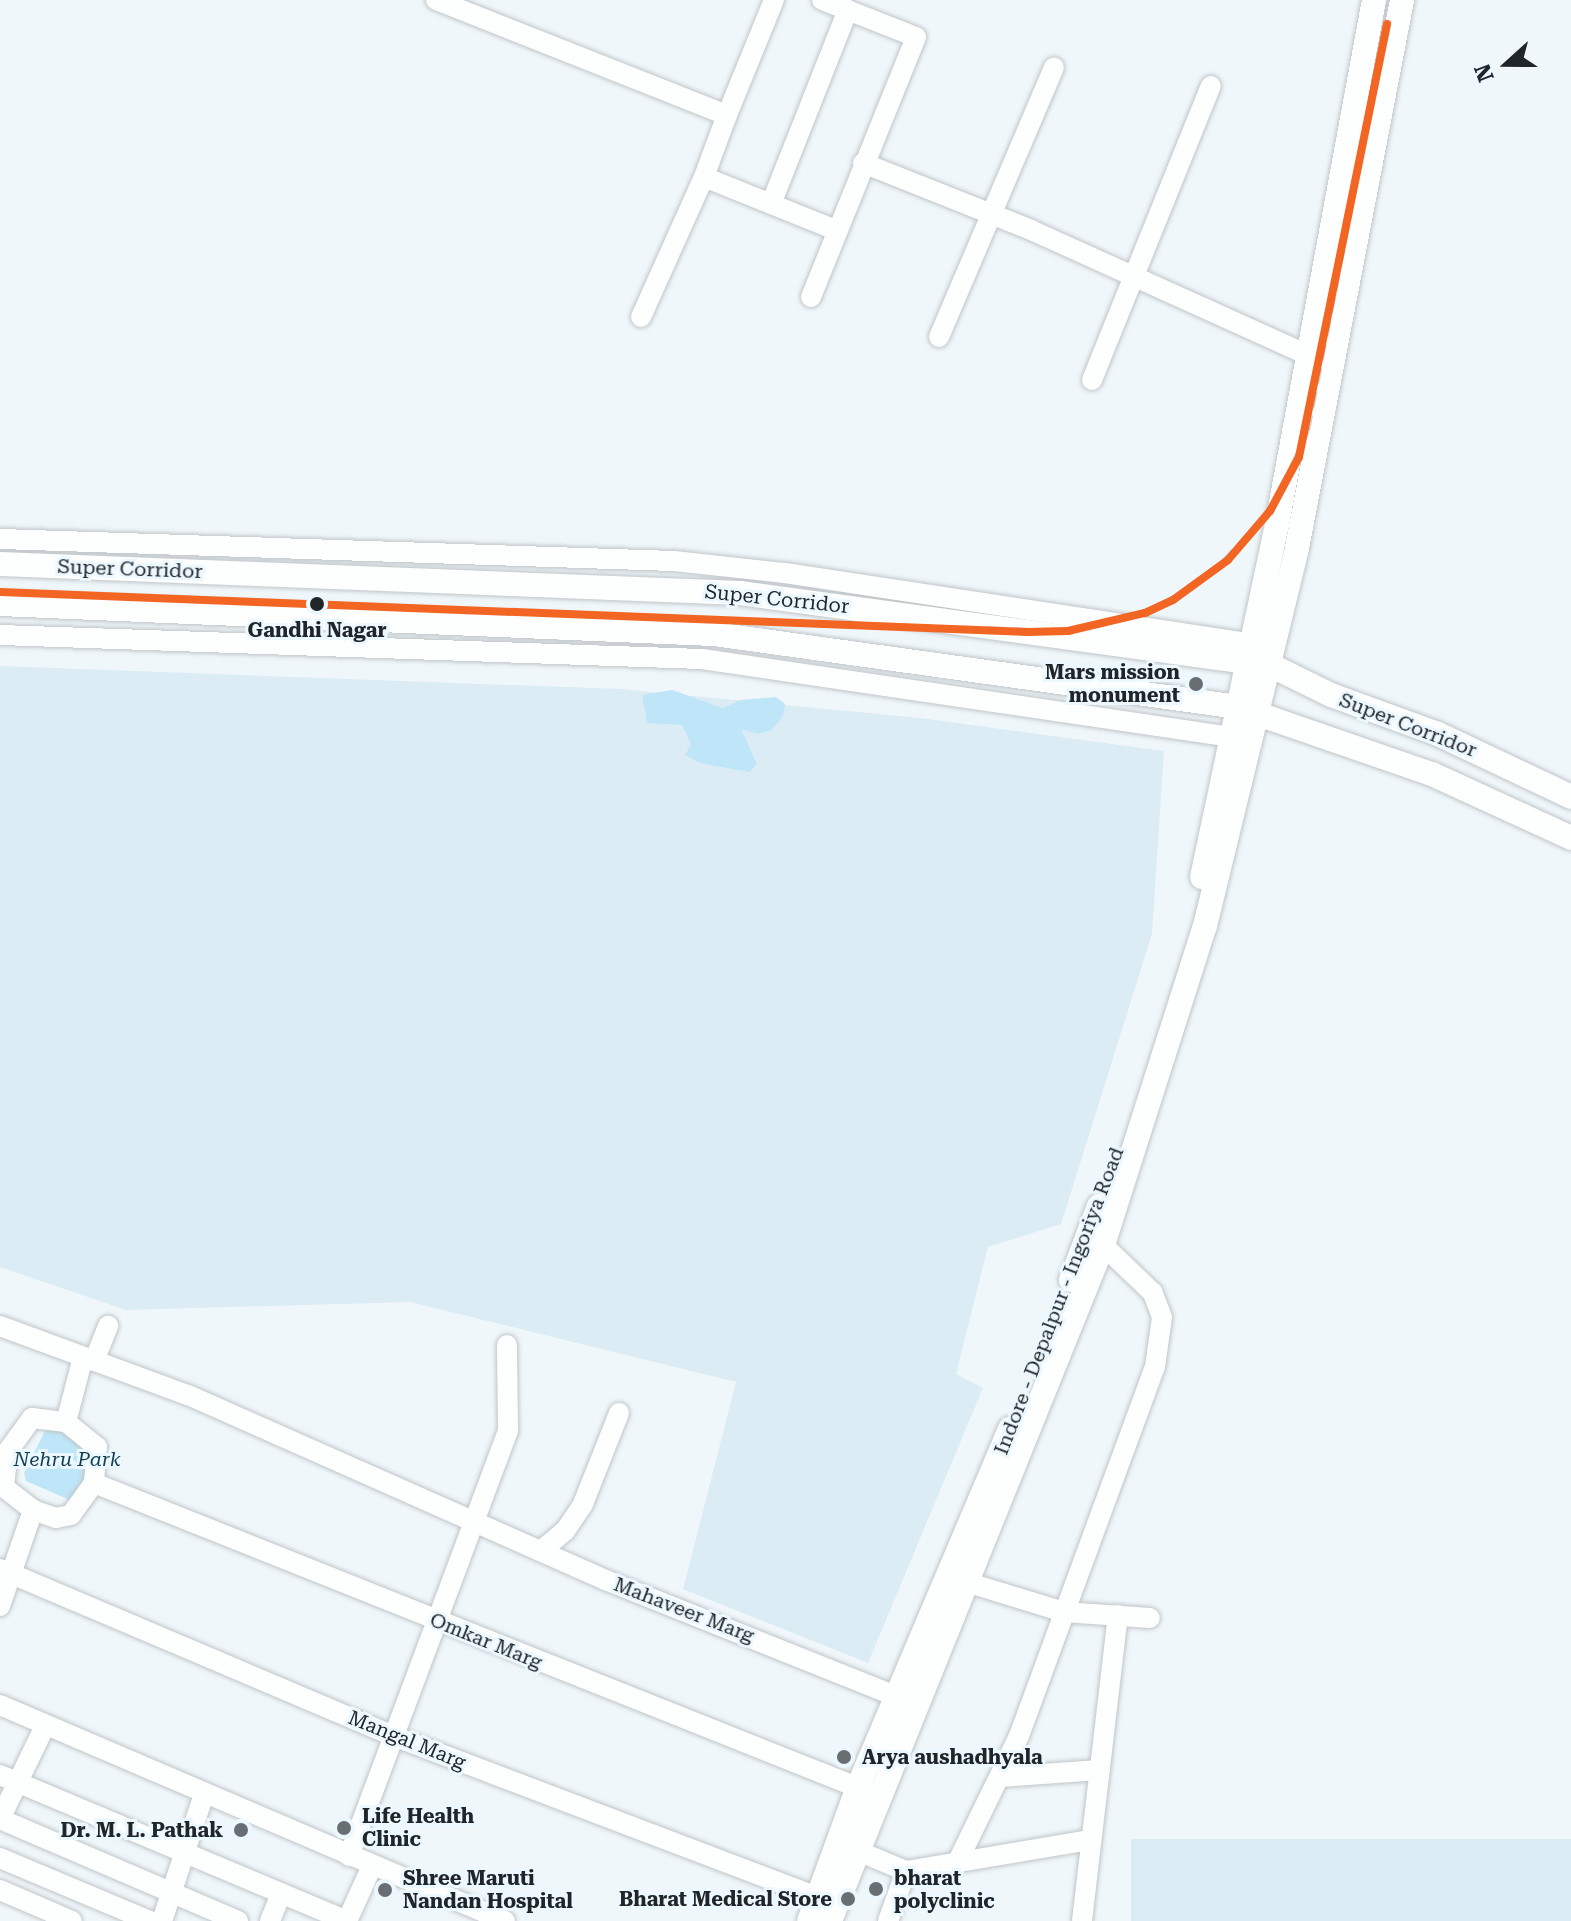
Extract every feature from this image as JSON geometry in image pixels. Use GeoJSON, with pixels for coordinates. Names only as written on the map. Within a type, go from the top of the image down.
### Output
{"type":"FeatureCollection","features":[{"type":"Feature","properties":{"kind":"main road"},"geometry":{"type":"LineString","coordinates":[[1262,655],[1280,505],[1374,0]]}},
{"type":"Feature","properties":{"kind":"main road"},"geometry":{"type":"LineString","coordinates":[[1262,655],[1308,492],[1402,0]]}},
{"type":"Feature","properties":{"kind":"main road"},"geometry":{"type":"LineString","coordinates":[[1280,505],[1308,492]]}},
{"type":"Feature","properties":{"kind":"main road","name":"Super Corridor"},"geometry":{"type":"LineString","coordinates":[[0,564],[740,593],[1262,655],[1331,695],[1438,734],[1571,797]]}},
{"type":"Feature","properties":{"kind":"main road","name":"Super Corridor"},"geometry":{"type":"LineString","coordinates":[[0,604],[714,634],[1248,710],[1432,774],[1571,838]]}},
{"type":"Feature","properties":{"kind":"main road","name":"Indore - Depalpur - Ingoriya Road"},"geometry":{"type":"LineString","coordinates":[[809,1921],[966,1582],[1103,1245],[1205,926],[1262,655]]}},
{"type":"Feature","properties":{"kind":"main road","name":"Indore - Depalpur - Ingoriya Road"},"geometry":{"type":"LineString","coordinates":[[830,1921],[858,1851],[869,1792],[896,1696],[1096,1216],[1193,908],[1242,739]]}},
{"type":"Feature","properties":{"kind":"street"},"geometry":{"type":"LineString","coordinates":[[436,0],[727,115]]}},
{"type":"Feature","properties":{"kind":"street"},"geometry":{"type":"LineString","coordinates":[[641,317],[704,177],[774,0]]}},
{"type":"Feature","properties":{"kind":"street"},"geometry":{"type":"LineString","coordinates":[[811,297],[916,37],[822,0]]}},
{"type":"Feature","properties":{"kind":"street"},"geometry":{"type":"LineString","coordinates":[[771,204],[848,10]]}},
{"type":"Feature","properties":{"kind":"street"},"geometry":{"type":"LineString","coordinates":[[939,337],[1054,67]]}},
{"type":"Feature","properties":{"kind":"street"},"geometry":{"type":"LineString","coordinates":[[1092,380],[1131,276],[1211,86]]}},
{"type":"Feature","properties":{"kind":"street"},"geometry":{"type":"LineString","coordinates":[[863,163],[993,214],[1308,355]]}},
{"type":"Feature","properties":{"kind":"street"},"geometry":{"type":"LineString","coordinates":[[704,177],[836,230]]}},
{"type":"Feature","properties":{"kind":"street"},"geometry":{"type":"LineString","coordinates":[[0,539],[674,561],[785,573],[1262,655]]}},
{"type":"Feature","properties":{"kind":"street"},"geometry":{"type":"LineString","coordinates":[[0,635],[702,659],[1242,739]]}},
{"type":"Feature","properties":{"kind":"street"},"geometry":{"type":"LineString","coordinates":[[957,1863],[1000,1777],[1155,1367],[1162,1317],[1153,1293],[1103,1245]]}},
{"type":"Feature","properties":{"kind":"street","name":"Mahaveer Marg"},"geometry":{"type":"LineString","coordinates":[[0,1326],[188,1395],[542,1550],[896,1696]]}},
{"type":"Feature","properties":{"kind":"street"},"geometry":{"type":"LineString","coordinates":[[66,1422],[88,1359],[108,1326]]}},
{"type":"Feature","properties":{"kind":"street"},"geometry":{"type":"LineString","coordinates":[[349,1856],[439,1623],[508,1430],[507,1345]]}},
{"type":"Feature","properties":{"kind":"street"},"geometry":{"type":"LineString","coordinates":[[542,1550],[565,1531],[583,1504],[619,1413]]}},
{"type":"Feature","properties":{"kind":"street"},"geometry":{"type":"LineString","coordinates":[[32,1418],[66,1422],[97,1447],[94,1483],[71,1515],[56,1518],[33,1510],[4,1487],[4,1449],[32,1418]]}},
{"type":"Feature","properties":{"kind":"street","name":"Omkar Marg"},"geometry":{"type":"LineString","coordinates":[[94,1483],[869,1792]]}},
{"type":"Feature","properties":{"kind":"street"},"geometry":{"type":"LineString","coordinates":[[0,1606],[6,1572],[33,1510]]}},
{"type":"Feature","properties":{"kind":"street","name":"Mangal Marg"},"geometry":{"type":"LineString","coordinates":[[6,1572],[396,1737],[819,1898]]}},
{"type":"Feature","properties":{"kind":"street"},"geometry":{"type":"LineString","coordinates":[[966,1582],[1064,1612],[1150,1618]]}},
{"type":"Feature","properties":{"kind":"street"},"geometry":{"type":"LineString","coordinates":[[1082,1921],[1118,1615]]}},
{"type":"Feature","properties":{"kind":"street"},"geometry":{"type":"LineString","coordinates":[[0,1705],[44,1728],[371,1868],[505,1921]]}},
{"type":"Feature","properties":{"kind":"street"},"geometry":{"type":"LineString","coordinates":[[44,1728],[9,1779],[0,1819],[238,1921]]}},
{"type":"Feature","properties":{"kind":"street"},"geometry":{"type":"LineString","coordinates":[[1000,1777],[1100,1770]]}},
{"type":"Feature","properties":{"kind":"street"},"geometry":{"type":"LineString","coordinates":[[9,1779],[280,1896],[347,1921],[371,1868]]}},
{"type":"Feature","properties":{"kind":"street"},"geometry":{"type":"LineString","coordinates":[[164,1921],[169,1893],[204,1794]]}},
{"type":"Feature","properties":{"kind":"street"},"geometry":{"type":"LineString","coordinates":[[858,1851],[906,1871],[1090,1840]]}},
{"type":"Feature","properties":{"kind":"street"},"geometry":{"type":"LineString","coordinates":[[0,1858],[150,1921]]}},
{"type":"Feature","properties":{"kind":"street"},"geometry":{"type":"LineString","coordinates":[[888,1921],[906,1871]]}},
{"type":"Feature","properties":{"kind":"street"},"geometry":{"type":"LineString","coordinates":[[0,1890],[72,1921]]}},
{"type":"Feature","properties":{"kind":"street"},"geometry":{"type":"LineString","coordinates":[[270,1921],[280,1896]]}},
{"type":"Feature","properties":{"kind":"shaded area"},"geometry":{"type":"Polygon","coordinates":[[[0,666],[621,689],[920,718],[1164,751],[1152,934],[1061,1224],[988,1247],[956,1374],[983,1388],[868,1663],[683,1589],[736,1382],[410,1302],[126,1310],[0,1267],[0,666]]]}},
{"type":"Feature","properties":{"kind":"shaded area"},"geometry":{"type":"Polygon","coordinates":[[[1131,1839],[1571,1839],[1571,1921],[1131,1921],[1131,1839]]]}},
{"type":"Feature","properties":{"kind":"green space"},"geometry":{"type":"Polygon","coordinates":[[[672,690],[723,708],[740,700],[776,697],[785,704],[783,716],[772,730],[758,734],[741,729],[757,764],[749,772],[700,763],[685,755],[691,744],[682,725],[647,723],[642,695],[672,690]]]}},
{"type":"Feature","properties":{"kind":"green space","name":"Nehru Park"},"geometry":{"type":"Polygon","coordinates":[[[47,1427],[103,1440],[79,1504],[26,1481],[24,1473],[47,1427]]]}},
{"type":"Feature","properties":{"kind":"railway"},"geometry":{"type":"LineString","coordinates":[[484,612],[1068,631],[1145,613],[1206,579],[1270,511],[1308,431],[1387,24]]}},
{"type":"Feature","properties":{"kind":"transit line"},"geometry":{"type":"LineString","coordinates":[[0,592],[1027,632],[1068,631],[1145,613],[1173,600],[1228,560],[1270,511],[1299,457],[1387,24]]}},
{"type":"Feature","properties":{"kind":"place","name":"Gandhi Nagar"},"geometry":{"type":"Point","coordinates":[317,604]}},
{"type":"Feature","properties":{"kind":"place","name":"Mars mission monument"},"geometry":{"type":"Point","coordinates":[1196,684]}},
{"type":"Feature","properties":{"kind":"place","name":"Arya aushadhyala"},"geometry":{"type":"Point","coordinates":[844,1757]}},
{"type":"Feature","properties":{"kind":"place","name":"Life Health Clinic"},"geometry":{"type":"Point","coordinates":[344,1828]}},
{"type":"Feature","properties":{"kind":"place","name":"Dr. M. L. Pathak"},"geometry":{"type":"Point","coordinates":[241,1830]}},
{"type":"Feature","properties":{"kind":"place","name":"bharat polyclinic"},"geometry":{"type":"Point","coordinates":[876,1889]}},
{"type":"Feature","properties":{"kind":"place","name":"Shree Maruti Nandan Hospital"},"geometry":{"type":"Point","coordinates":[385,1890]}},
{"type":"Feature","properties":{"kind":"place","name":"Bharat Medical Store"},"geometry":{"type":"Point","coordinates":[848,1899]}}]}
